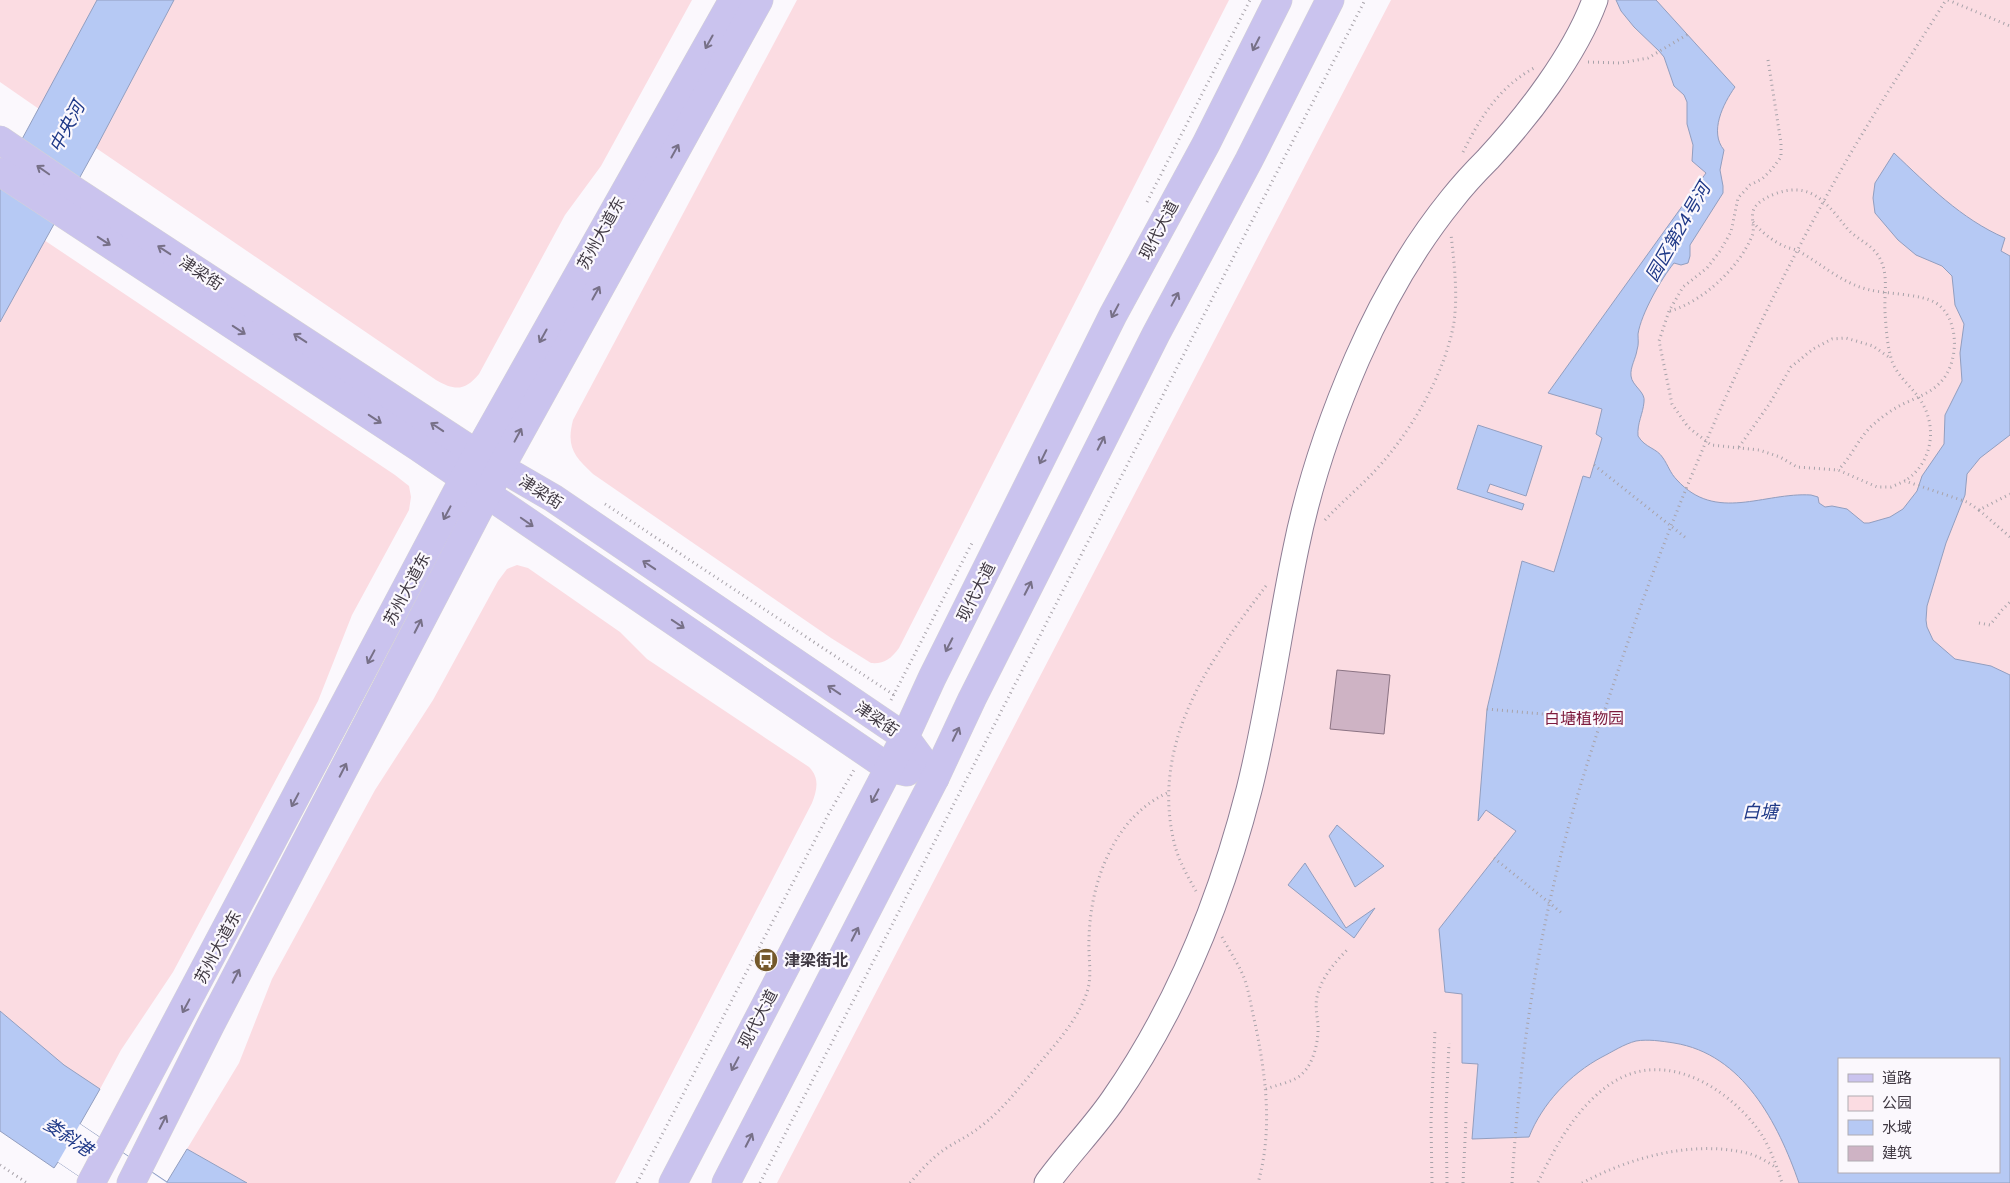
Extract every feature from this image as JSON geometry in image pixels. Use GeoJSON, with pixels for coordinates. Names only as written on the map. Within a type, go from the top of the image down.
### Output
{"type":"FeatureCollection","features":[{"type":"Feature","properties":{"kind":"main road","name":"苏州大道东"},"geometry":{"type":"LineString","coordinates":[[91,1183],[477,454],[733,0]]}},
{"type":"Feature","properties":{"kind":"main road","name":"苏州大道东"},"geometry":{"type":"LineString","coordinates":[[136,1174],[216,1015],[500,467],[759,0]]}},
{"type":"Feature","properties":{"kind":"main road","name":"现代大道"},"geometry":{"type":"LineString","coordinates":[[673,1183],[890,768],[932,678],[1113,315],[1206,144],[1278,0]]}},
{"type":"Feature","properties":{"kind":"main road"},"geometry":{"type":"LineString","coordinates":[[726,1183],[935,778],[972,699],[1156,334],[1249,160],[1330,0]]}},
{"type":"Feature","properties":{"kind":"main road","name":"津梁街"},"geometry":{"type":"LineString","coordinates":[[4,153],[69,203],[464,479],[890,768],[935,778]]}},
{"type":"Feature","properties":{"kind":"main road","name":"津梁街"},"geometry":{"type":"LineString","coordinates":[[69,203],[477,454],[552,498],[880,722],[905,737],[935,778]]}},
{"type":"Feature","properties":{"kind":"lane"},"geometry":{"type":"LineString","coordinates":[[1047,1183],[1103,1114],[1139,1061],[1182,978],[1210,914],[1228,863],[1249,790],[1269,698],[1295,549],[1318,463],[1344,389],[1386,299],[1413,252],[1452,198],[1512,131],[1563,61],[1574,45],[1595,0]]}},
{"type":"Feature","properties":{"kind":"path"},"geometry":{"type":"LineString","coordinates":[[1146,203],[1250,0]]}},
{"type":"Feature","properties":{"kind":"path"},"geometry":{"type":"LineString","coordinates":[[760,1183],[1365,0]]}},
{"type":"Feature","properties":{"kind":"path"},"geometry":{"type":"LineString","coordinates":[[1512,1183],[1520,1084],[1528,1021],[1558,868],[1601,719],[1639,607],[1687,486],[1737,372],[1798,250],[1901,70],[1947,0],[2010,26]]}},
{"type":"Feature","properties":{"kind":"path"},"geometry":{"type":"LineString","coordinates":[[1461,159],[1475,128],[1489,106],[1508,86],[1539,65],[1563,61],[1621,63],[1648,58],[1689,34]]}},
{"type":"Feature","properties":{"kind":"path"},"geometry":{"type":"LineString","coordinates":[[1670,311],[1687,303],[1715,285],[1746,247],[1753,235],[1752,214],[1759,202],[1786,191],[1806,192],[1824,203],[1850,233],[1869,245],[1882,261],[1885,275],[1885,312],[1891,358],[1900,377],[1919,398],[1929,417],[1931,431],[1925,460],[1905,481],[1891,487],[1877,487],[1838,470],[1797,468],[1773,455],[1739,447],[1718,447],[1706,442],[1683,422],[1669,397],[1665,362],[1659,341],[1670,311],[1683,287],[1707,268],[1728,239],[1738,198],[1750,185],[1768,174],[1781,157],[1781,143],[1768,60]]}},
{"type":"Feature","properties":{"kind":"path"},"geometry":{"type":"LineString","coordinates":[[1320,526],[1368,478],[1394,448],[1418,411],[1441,364],[1450,337],[1456,299],[1451,234],[1452,198]]}},
{"type":"Feature","properties":{"kind":"path"},"geometry":{"type":"LineString","coordinates":[[1753,221],[1758,229],[1778,242],[1798,250],[1850,283],[1886,293],[1931,300],[1937,303],[1950,319],[1954,352],[1948,373],[1939,385],[1919,398],[1898,407],[1873,424],[1858,441],[1838,470]]}},
{"type":"Feature","properties":{"kind":"path"},"geometry":{"type":"LineString","coordinates":[[1739,447],[1770,403],[1791,367],[1814,349],[1832,339],[1846,338],[1873,346],[1891,358]]}},
{"type":"Feature","properties":{"kind":"path"},"geometry":{"type":"LineString","coordinates":[[1594,465],[1686,538]]}},
{"type":"Feature","properties":{"kind":"path"},"geometry":{"type":"LineString","coordinates":[[1905,481],[1967,502],[2010,537]]}},
{"type":"Feature","properties":{"kind":"path"},"geometry":{"type":"LineString","coordinates":[[1979,510],[2010,494]]}},
{"type":"Feature","properties":{"kind":"path"},"geometry":{"type":"LineString","coordinates":[[880,722],[974,538]]}},
{"type":"Feature","properties":{"kind":"path"},"geometry":{"type":"LineString","coordinates":[[1258,1183],[1266,1144],[1266,1089],[1263,1061],[1247,987],[1235,960],[1191,882],[1175,848],[1167,793],[1178,732],[1203,678],[1224,642],[1269,583]]}},
{"type":"Feature","properties":{"kind":"path"},"geometry":{"type":"LineString","coordinates":[[1979,623],[1990,625],[2010,602]]}},
{"type":"Feature","properties":{"kind":"path"},"geometry":{"type":"LineString","coordinates":[[1487,709],[1620,721]]}},
{"type":"Feature","properties":{"kind":"path"},"geometry":{"type":"LineString","coordinates":[[637,1183],[828,814],[865,751]]}},
{"type":"Feature","properties":{"kind":"path"},"geometry":{"type":"LineString","coordinates":[[910,1183],[937,1155],[969,1135],[997,1113],[1046,1057],[1070,1026],[1083,1003],[1090,981],[1090,920],[1096,888],[1105,861],[1129,823],[1148,805],[1167,793]]}},
{"type":"Feature","properties":{"kind":"path"},"geometry":{"type":"LineString","coordinates":[[1494,858],[1563,914]]}},
{"type":"Feature","properties":{"kind":"path"},"geometry":{"type":"LineString","coordinates":[[1266,1089],[1300,1076],[1307,1068],[1314,1053],[1317,1040],[1316,1009],[1319,992],[1331,968],[1348,949]]}},
{"type":"Feature","properties":{"kind":"path"},"geometry":{"type":"LineString","coordinates":[[1432,1183],[1431,1121],[1435,1030]]}},
{"type":"Feature","properties":{"kind":"path"},"geometry":{"type":"LineString","coordinates":[[1447,1183],[1446,1110],[1449,1043]]}},
{"type":"Feature","properties":{"kind":"path"},"geometry":{"type":"LineString","coordinates":[[1538,1182],[1566,1129],[1596,1095],[1624,1076],[1638,1071],[1665,1069],[1690,1076],[1711,1086],[1729,1099],[1765,1140],[1782,1183]]}},
{"type":"Feature","properties":{"kind":"path"},"geometry":{"type":"LineString","coordinates":[[1463,1183],[1466,1119]]}},
{"type":"Feature","properties":{"kind":"path"},"geometry":{"type":"LineString","coordinates":[[1582,1183],[1610,1170],[1644,1158],[1698,1150],[1742,1152],[1760,1157],[1777,1168]]}},
{"type":"Feature","properties":{"kind":"path"},"geometry":{"type":"LineString","coordinates":[[0,1165],[27,1183]]}},
{"type":"Feature","properties":{"kind":"green space"},"geometry":{"type":"Polygon","coordinates":[[[0,0],[97,0],[39,109],[0,82],[0,0]]]}},
{"type":"Feature","properties":{"kind":"green space"},"geometry":{"type":"Polygon","coordinates":[[[174,0],[692,0],[601,166],[565,215],[479,374],[469,384],[459,388],[436,380],[96,148],[174,0]]]}},
{"type":"Feature","properties":{"kind":"green space"},"geometry":{"type":"Polygon","coordinates":[[[797,0],[1229,0],[899,648],[890,658],[880,663],[871,663],[831,638],[593,474],[576,456],[570,437],[573,420],[797,0]]]}},
{"type":"Feature","properties":{"kind":"green space","name":"白塘植物园"},"geometry":{"type":"Polygon","coordinates":[[[1391,0],[2010,0],[2010,1183],[777,1183],[1391,0]]]}},
{"type":"Feature","properties":{"kind":"green space"},"geometry":{"type":"Polygon","coordinates":[[[44,240],[395,475],[409,486],[411,497],[409,510],[352,615],[318,701],[173,972],[121,1050],[100,1089],[64,1065],[0,1011],[0,322],[44,240]]]}},
{"type":"Feature","properties":{"kind":"green space"},"geometry":{"type":"Polygon","coordinates":[[[517,565],[528,568],[620,632],[647,659],[809,767],[816,780],[812,803],[615,1183],[247,1183],[187,1149],[239,1063],[272,979],[375,790],[433,700],[498,581],[507,569],[517,565]]]}},
{"type":"Feature","properties":{"kind":"water","name":"中央河"},"geometry":{"type":"Polygon","coordinates":[[[97,0],[174,0],[96,148],[0,322],[0,180],[97,0]]]}},
{"type":"Feature","properties":{"kind":"water","name":"白塘"},"geometry":{"type":"Polygon","coordinates":[[[1616,0],[1656,0],[1735,87],[1726,101],[1719,118],[1718,135],[1724,150],[1720,170],[1723,193],[1690,245],[1688,263],[1681,265],[1674,263],[1652,297],[1640,326],[1638,348],[1631,373],[1632,380],[1644,398],[1638,436],[1644,443],[1658,452],[1677,480],[1692,493],[1708,500],[1724,503],[1793,495],[1811,495],[1818,497],[1819,503],[1825,507],[1832,506],[1847,509],[1864,523],[1890,517],[1903,509],[1917,491],[1922,476],[1944,444],[1945,415],[1962,381],[1960,353],[1964,324],[1955,305],[1952,276],[1942,266],[1916,255],[1898,240],[1875,213],[1873,198],[1875,183],[1894,153],[1932,189],[1960,211],[2005,238],[2001,251],[2010,256],[2010,435],[1980,458],[1967,474],[1965,495],[1946,543],[1927,606],[1926,620],[1933,640],[1955,659],[1991,666],[2010,675],[2010,1183],[1799,1183],[1780,1137],[1768,1115],[1755,1095],[1738,1076],[1720,1061],[1698,1050],[1655,1040],[1636,1041],[1627,1044],[1579,1072],[1549,1102],[1529,1137],[1472,1139],[1478,1064],[1462,1063],[1462,994],[1445,992],[1439,929],[1516,831],[1486,810],[1478,821],[1487,709],[1522,561],[1554,572],[1583,476],[1590,478],[1602,438],[1596,434],[1602,409],[1548,393],[1706,173],[1692,161],[1693,145],[1687,124],[1687,102],[1684,95],[1674,86],[1664,57],[1621,11],[1616,0]]]}},
{"type":"Feature","properties":{"kind":"water"},"geometry":{"type":"Polygon","coordinates":[[[1478,425],[1542,446],[1526,496],[1490,484],[1487,492],[1524,504],[1522,510],[1457,489],[1478,425]]]}},
{"type":"Feature","properties":{"kind":"water"},"geometry":{"type":"Polygon","coordinates":[[[1337,825],[1384,866],[1355,887],[1329,836],[1337,825]]]}},
{"type":"Feature","properties":{"kind":"water"},"geometry":{"type":"Polygon","coordinates":[[[1305,863],[1346,928],[1375,908],[1354,938],[1288,885],[1305,863]]]}},
{"type":"Feature","properties":{"kind":"water","name":"娄斜港"},"geometry":{"type":"Polygon","coordinates":[[[0,1011],[64,1065],[100,1089],[80,1124],[167,1182],[187,1149],[247,1183],[89,1183],[58,1162],[54,1168],[0,1131],[0,1011]]]}},
{"type":"Feature","properties":{"kind":"pier"},"geometry":{"type":"Polygon","coordinates":[[[80,1124],[167,1183],[89,1183],[58,1162],[80,1124]]]}},
{"type":"Feature","properties":{"kind":"building"},"geometry":{"type":"Polygon","coordinates":[[[1337,670],[1390,675],[1384,734],[1330,729],[1337,670]]]}},
{"type":"Feature","properties":{"kind":"place","name":"津梁街北"},"geometry":{"type":"Point","coordinates":[766,960]}},
{"type":"Feature","properties":{"kind":"water label","name":"园区第24号河"},"geometry":{"type":"Point","coordinates":[1678,232]}}]}
